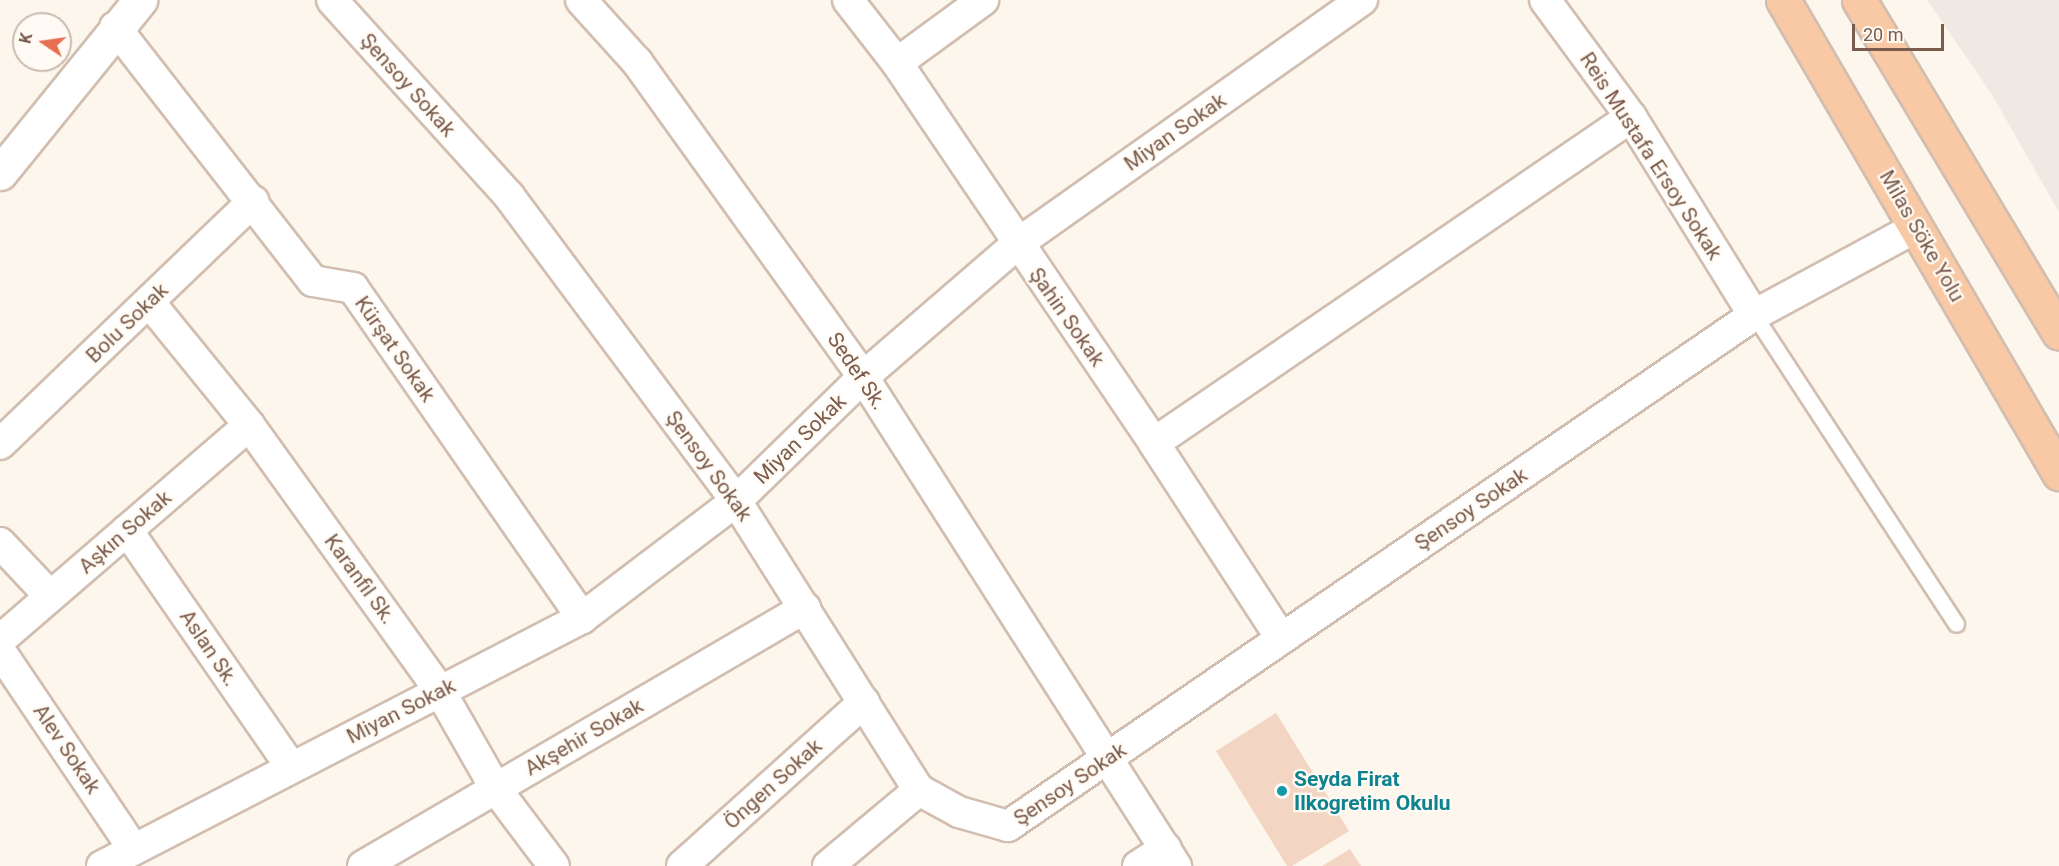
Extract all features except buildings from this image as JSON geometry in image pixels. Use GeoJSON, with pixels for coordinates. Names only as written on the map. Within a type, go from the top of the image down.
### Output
{"type":"FeatureCollection","features":[{"type":"Feature","properties":{"kind":"highway","name":"Milas Söke Yolu"},"geometry":{"type":"LineString","coordinates":[[1783,0],[2059,473]]}},
{"type":"Feature","properties":{"kind":"highway"},"geometry":{"type":"LineString","coordinates":[[1859,0],[2059,333]]}},
{"type":"Feature","properties":{"kind":"street"},"geometry":{"type":"LineString","coordinates":[[0,173],[115,27],[140,0]]}},
{"type":"Feature","properties":{"kind":"street","name":"Şensoy Sokak"},"geometry":{"type":"LineString","coordinates":[[332,0],[509,196],[736,501],[919,790],[958,812],[1008,826],[1106,762],[1281,638],[1754,315],[1917,227]]}},
{"type":"Feature","properties":{"kind":"street","name":"Sedef Sk."},"geometry":{"type":"LineString","coordinates":[[581,0],[637,62],[863,377],[1106,762],[1171,857]]}},
{"type":"Feature","properties":{"kind":"street","name":"Şahin Sokak"},"geometry":{"type":"LineString","coordinates":[[848,0],[897,63],[1017,244],[1154,443],[1281,638]]}},
{"type":"Feature","properties":{"kind":"street"},"geometry":{"type":"LineString","coordinates":[[897,63],[983,0]]}},
{"type":"Feature","properties":{"kind":"street","name":"Miyan Sokak"},"geometry":{"type":"LineString","coordinates":[[102,866],[582,618],[736,501],[863,377],[1017,244],[1362,0]]}},
{"type":"Feature","properties":{"kind":"street","name":"Reis Mustafa Ersoy Sokak"},"geometry":{"type":"LineString","coordinates":[[1545,0],[1630,117],[1754,315]]}},
{"type":"Feature","properties":{"kind":"street","name":"Kürşat Sokak"},"geometry":{"type":"LineString","coordinates":[[115,27],[313,280],[352,288],[582,618]]}},
{"type":"Feature","properties":{"kind":"street"},"geometry":{"type":"LineString","coordinates":[[1154,443],[1630,117]]}},
{"type":"Feature","properties":{"kind":"street","name":"Bolu Sokak"},"geometry":{"type":"LineString","coordinates":[[0,444],[150,303],[253,201]]}},
{"type":"Feature","properties":{"kind":"street","name":"Karanfil Sk."},"geometry":{"type":"LineString","coordinates":[[150,303],[249,424],[440,691],[496,789],[547,863]]}},
{"type":"Feature","properties":{"kind":"street","name":"Aşkın Sokak"},"geometry":{"type":"LineString","coordinates":[[0,640],[249,424]]}},
{"type":"Feature","properties":{"kind":"street","name":"Aslan Sk."},"geometry":{"type":"LineString","coordinates":[[128,530],[291,767]]}},
{"type":"Feature","properties":{"kind":"street"},"geometry":{"type":"LineString","coordinates":[[0,543],[50,596]]}},
{"type":"Feature","properties":{"kind":"street","name":"Akşehir Sokak"},"geometry":{"type":"LineString","coordinates":[[363,866],[805,608]]}},
{"type":"Feature","properties":{"kind":"street","name":"Alev Sokak"},"geometry":{"type":"LineString","coordinates":[[0,651],[134,848]]}},
{"type":"Feature","properties":{"kind":"street","name":"Öngen Sokak"},"geometry":{"type":"LineString","coordinates":[[682,866],[864,702]]}},
{"type":"Feature","properties":{"kind":"street"},"geometry":{"type":"LineString","coordinates":[[828,866],[919,790]]}},
{"type":"Feature","properties":{"kind":"street"},"geometry":{"type":"LineString","coordinates":[[1138,866],[1171,857]]}},
{"type":"Feature","properties":{"kind":"lane"},"geometry":{"type":"LineString","coordinates":[[1754,315],[1956,624]]}},
{"type":"Feature","properties":{"kind":"shaded area"},"geometry":{"type":"Polygon","coordinates":[[[1927,0],[2059,0],[2059,212],[1991,93],[1927,0]]]}},
{"type":"Feature","properties":{"kind":"place","name":"Seyda Firat Ilkogretim Okulu"},"geometry":{"type":"Point","coordinates":[1282,791]}}]}
